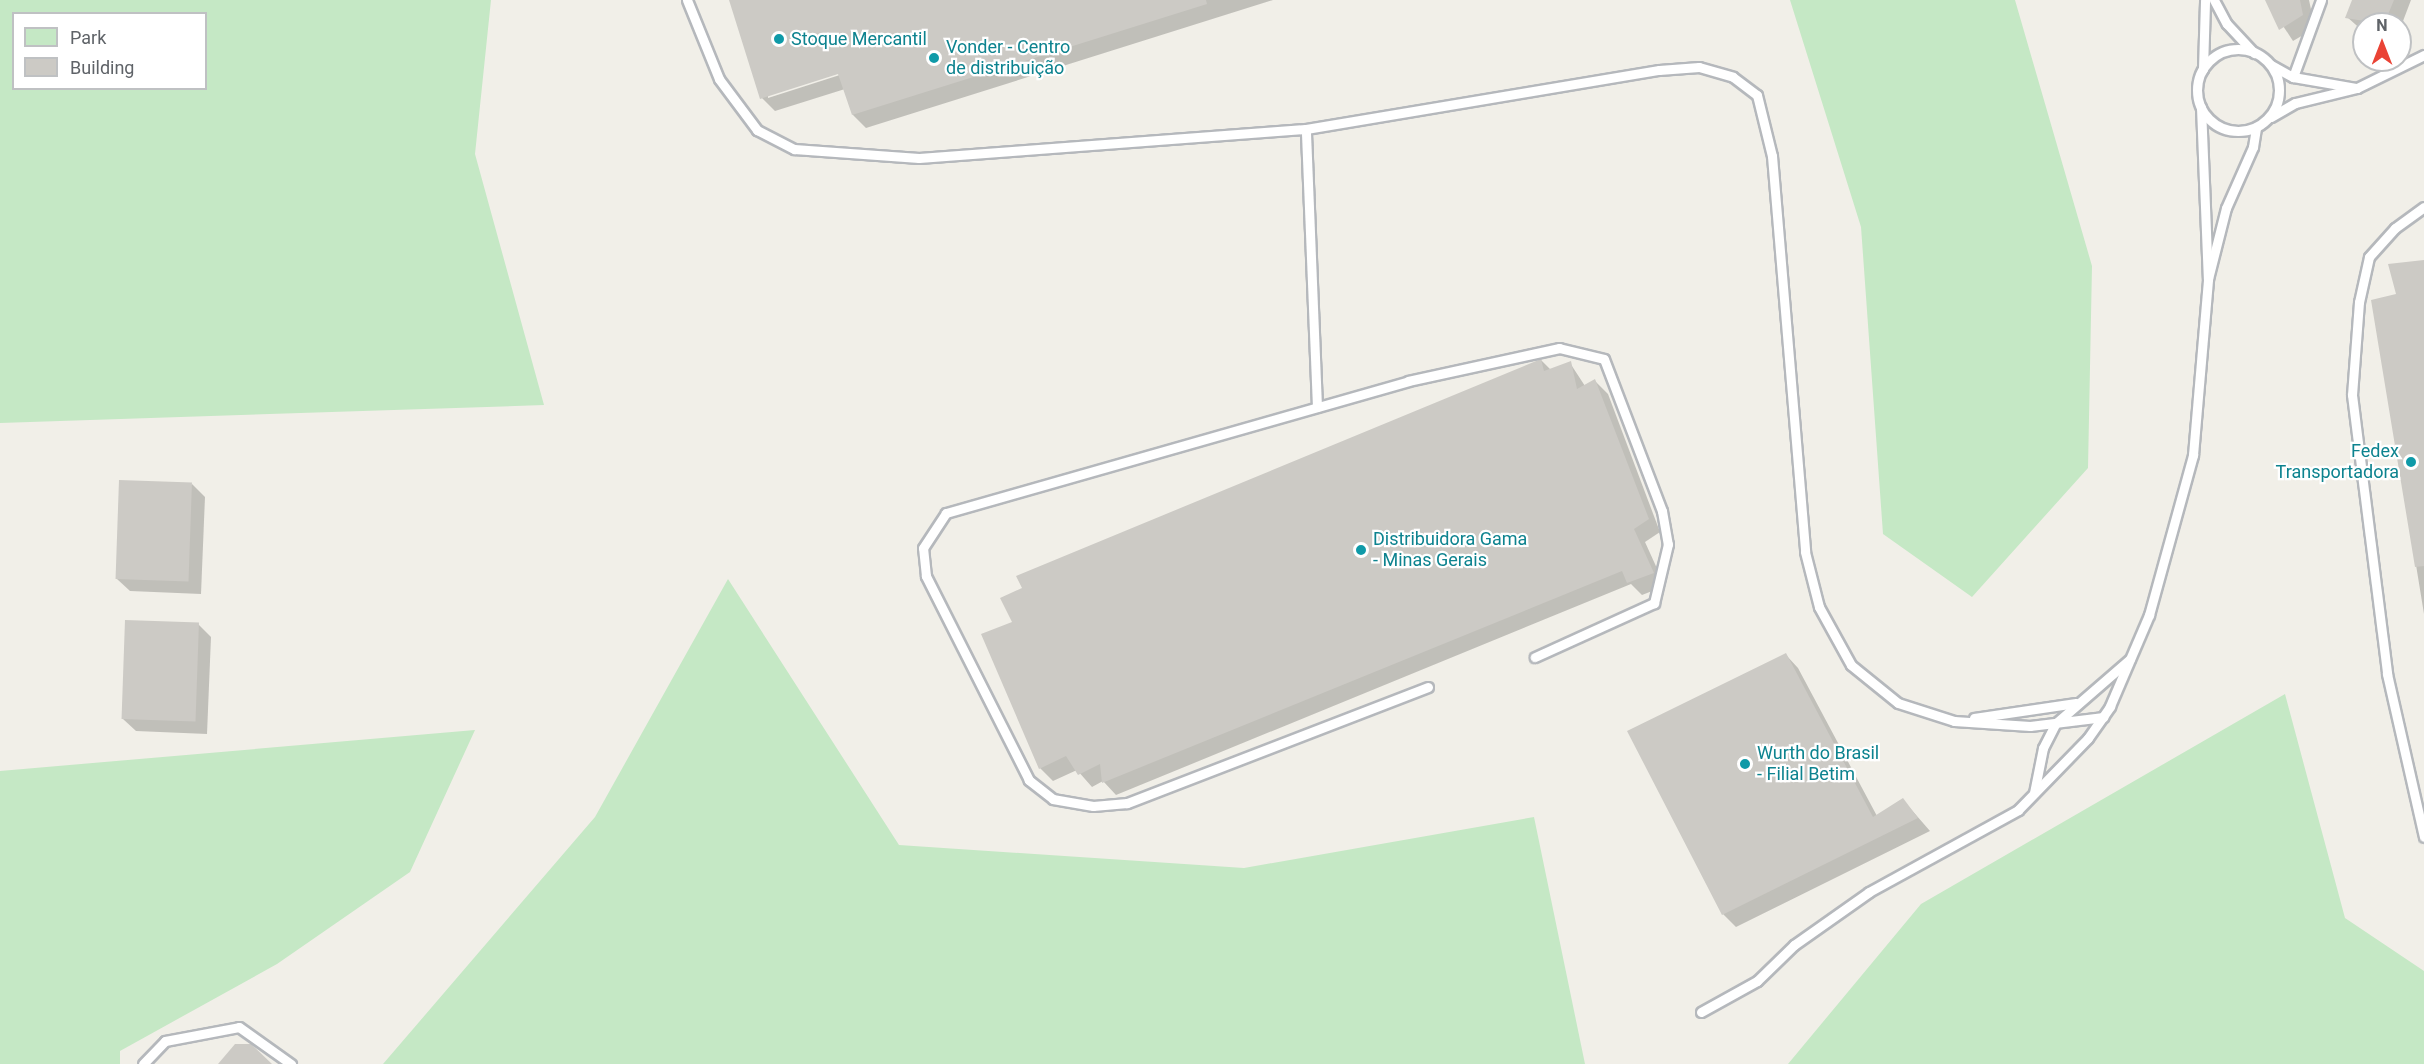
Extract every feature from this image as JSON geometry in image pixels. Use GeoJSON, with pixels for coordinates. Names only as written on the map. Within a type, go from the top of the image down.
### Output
{"type":"FeatureCollection","features":[{"type":"Feature","properties":{"kind":"lane"},"geometry":{"type":"LineString","coordinates":[[687,0],[719,79],[757,130],[794,149],[919,158],[1306,129],[1659,70],[1699,67],[1733,77],[1757,95],[1772,156],[1805,552],[1819,607],[1851,665],[1898,703],[1954,721],[2055,724],[2103,717]]}},
{"type":"Feature","properties":{"kind":"lane"},"geometry":{"type":"LineString","coordinates":[[1701,1012],[1757,981],[1794,945],[1869,892],[1989,828],[2034,793],[2103,717],[2134,656],[2193,455],[2208,279],[2201,107],[2205,0]]}},
{"type":"Feature","properties":{"kind":"lane"},"geometry":{"type":"LineString","coordinates":[[2214,0],[2227,24],[2254,53],[2270,65],[2294,77],[2357,88]]}},
{"type":"Feature","properties":{"kind":"lane"},"geometry":{"type":"LineString","coordinates":[[2294,77],[2321,0]]}},
{"type":"Feature","properties":{"kind":"lane"},"geometry":{"type":"LineString","coordinates":[[2203,70],[2231,50],[2254,53]]}},
{"type":"Feature","properties":{"kind":"lane"},"geometry":{"type":"LineString","coordinates":[[2201,107],[2230,130],[2256,127],[2295,103],[2357,88],[2424,55]]}},
{"type":"Feature","properties":{"kind":"lane"},"geometry":{"type":"LineString","coordinates":[[2266,120],[2279,87],[2270,65]]}},
{"type":"Feature","properties":{"kind":"lane"},"geometry":{"type":"LineString","coordinates":[[2208,279],[2256,127]]}},
{"type":"Feature","properties":{"kind":"lane"},"geometry":{"type":"LineString","coordinates":[[1306,129],[1317,407]]}},
{"type":"Feature","properties":{"kind":"lane"},"geometry":{"type":"LineString","coordinates":[[2424,207],[2395,228],[2369,257],[2359,302],[2352,395],[2387,674],[2424,837]]}},
{"type":"Feature","properties":{"kind":"lane"},"geometry":{"type":"LineString","coordinates":[[1428,687],[1127,803],[1093,806],[1053,799],[1029,780],[926,576],[923,548],[946,513],[1317,407],[1526,353],[1560,348],[1604,359],[1662,511],[1668,544],[1664,575],[1654,603],[1535,657]]}},
{"type":"Feature","properties":{"kind":"lane"},"geometry":{"type":"LineString","coordinates":[[2034,793],[2043,748],[2055,724],[2134,656]]}},
{"type":"Feature","properties":{"kind":"lane"},"geometry":{"type":"LineString","coordinates":[[1954,721],[2078,702]]}},
{"type":"Feature","properties":{"kind":"lane"},"geometry":{"type":"LineString","coordinates":[[143,1064],[165,1041],[239,1027],[291,1064]]}},
{"type":"Feature","properties":{"kind":"green space"},"geometry":{"type":"Polygon","coordinates":[[[0,0],[491,0],[475,154],[544,405],[0,423],[0,0]]]}},
{"type":"Feature","properties":{"kind":"green space"},"geometry":{"type":"Polygon","coordinates":[[[1790,0],[2015,0],[2092,266],[2088,468],[1972,597],[1883,534],[1861,227],[1790,0]]]}},
{"type":"Feature","properties":{"kind":"green space"},"geometry":{"type":"Polygon","coordinates":[[[728,579],[899,845],[1244,868],[1534,817],[1585,1064],[383,1064],[595,817],[728,579]]]}},
{"type":"Feature","properties":{"kind":"green space"},"geometry":{"type":"Polygon","coordinates":[[[2285,694],[2345,918],[2424,971],[2424,1064],[1788,1064],[1921,904],[2285,694]]]}},
{"type":"Feature","properties":{"kind":"green space"},"geometry":{"type":"Polygon","coordinates":[[[475,730],[410,872],[277,964],[120,1051],[120,1064],[0,1064],[0,771],[475,730]]]}},
{"type":"Feature","properties":{"kind":"building","name":"Vonder - Centro de distribuição"},"geometry":{"type":"Polygon","coordinates":[[[729,0],[1206,0],[1207,4],[852,115],[838,74],[760,99],[729,0]]]}},
{"type":"Feature","properties":{"kind":"building"},"geometry":{"type":"Polygon","coordinates":[[[2265,0],[2300,0],[2303,15],[2279,30],[2265,0]]]}},
{"type":"Feature","properties":{"kind":"building"},"geometry":{"type":"Polygon","coordinates":[[[2352,0],[2394,0],[2389,12],[2352,12],[2352,19],[2345,18],[2352,0]]]}},
{"type":"Feature","properties":{"kind":"building","name":"Fedex Transportadora"},"geometry":{"type":"Polygon","coordinates":[[[2424,260],[2424,566],[2415,567],[2371,300],[2396,294],[2388,264],[2424,260]]]}},
{"type":"Feature","properties":{"kind":"building","name":"Distribuidora Gama - Minas Gerais"},"geometry":{"type":"Polygon","coordinates":[[[1541,359],[1544,371],[1571,361],[1577,389],[1595,379],[1649,519],[1634,529],[1654,573],[1627,583],[1622,571],[1102,783],[1100,764],[1078,775],[1066,756],[1039,769],[981,634],[1012,622],[1000,598],[1022,588],[1016,576],[1541,359]]]}},
{"type":"Feature","properties":{"kind":"building"},"geometry":{"type":"Polygon","coordinates":[[[119,480],[192,483],[189,581],[116,579],[119,480]]]}},
{"type":"Feature","properties":{"kind":"building"},"geometry":{"type":"Polygon","coordinates":[[[125,620],[199,623],[195,722],[122,719],[125,620]]]}},
{"type":"Feature","properties":{"kind":"building","name":"Wurth do Brasil - Filial Betim"},"geometry":{"type":"Polygon","coordinates":[[[1786,653],[1873,817],[1903,798],[1918,818],[1722,915],[1627,731],[1786,653]]]}},
{"type":"Feature","properties":{"kind":"building"},"geometry":{"type":"Polygon","coordinates":[[[235,1044],[251,1044],[272,1064],[218,1064],[235,1044]]]}},
{"type":"Feature","properties":{"kind":"place","name":"Stoque Mercantil"},"geometry":{"type":"Point","coordinates":[779,39]}},
{"type":"Feature","properties":{"kind":"place","name":"Vonder - Centro de distribuição"},"geometry":{"type":"Point","coordinates":[934,58]}},
{"type":"Feature","properties":{"kind":"place","name":"Fedex Transportadora"},"geometry":{"type":"Point","coordinates":[2411,462]}},
{"type":"Feature","properties":{"kind":"place","name":"Distribuidora Gama - Minas Gerais"},"geometry":{"type":"Point","coordinates":[1361,550]}},
{"type":"Feature","properties":{"kind":"place","name":"Wurth do Brasil - Filial Betim"},"geometry":{"type":"Point","coordinates":[1745,764]}}]}
